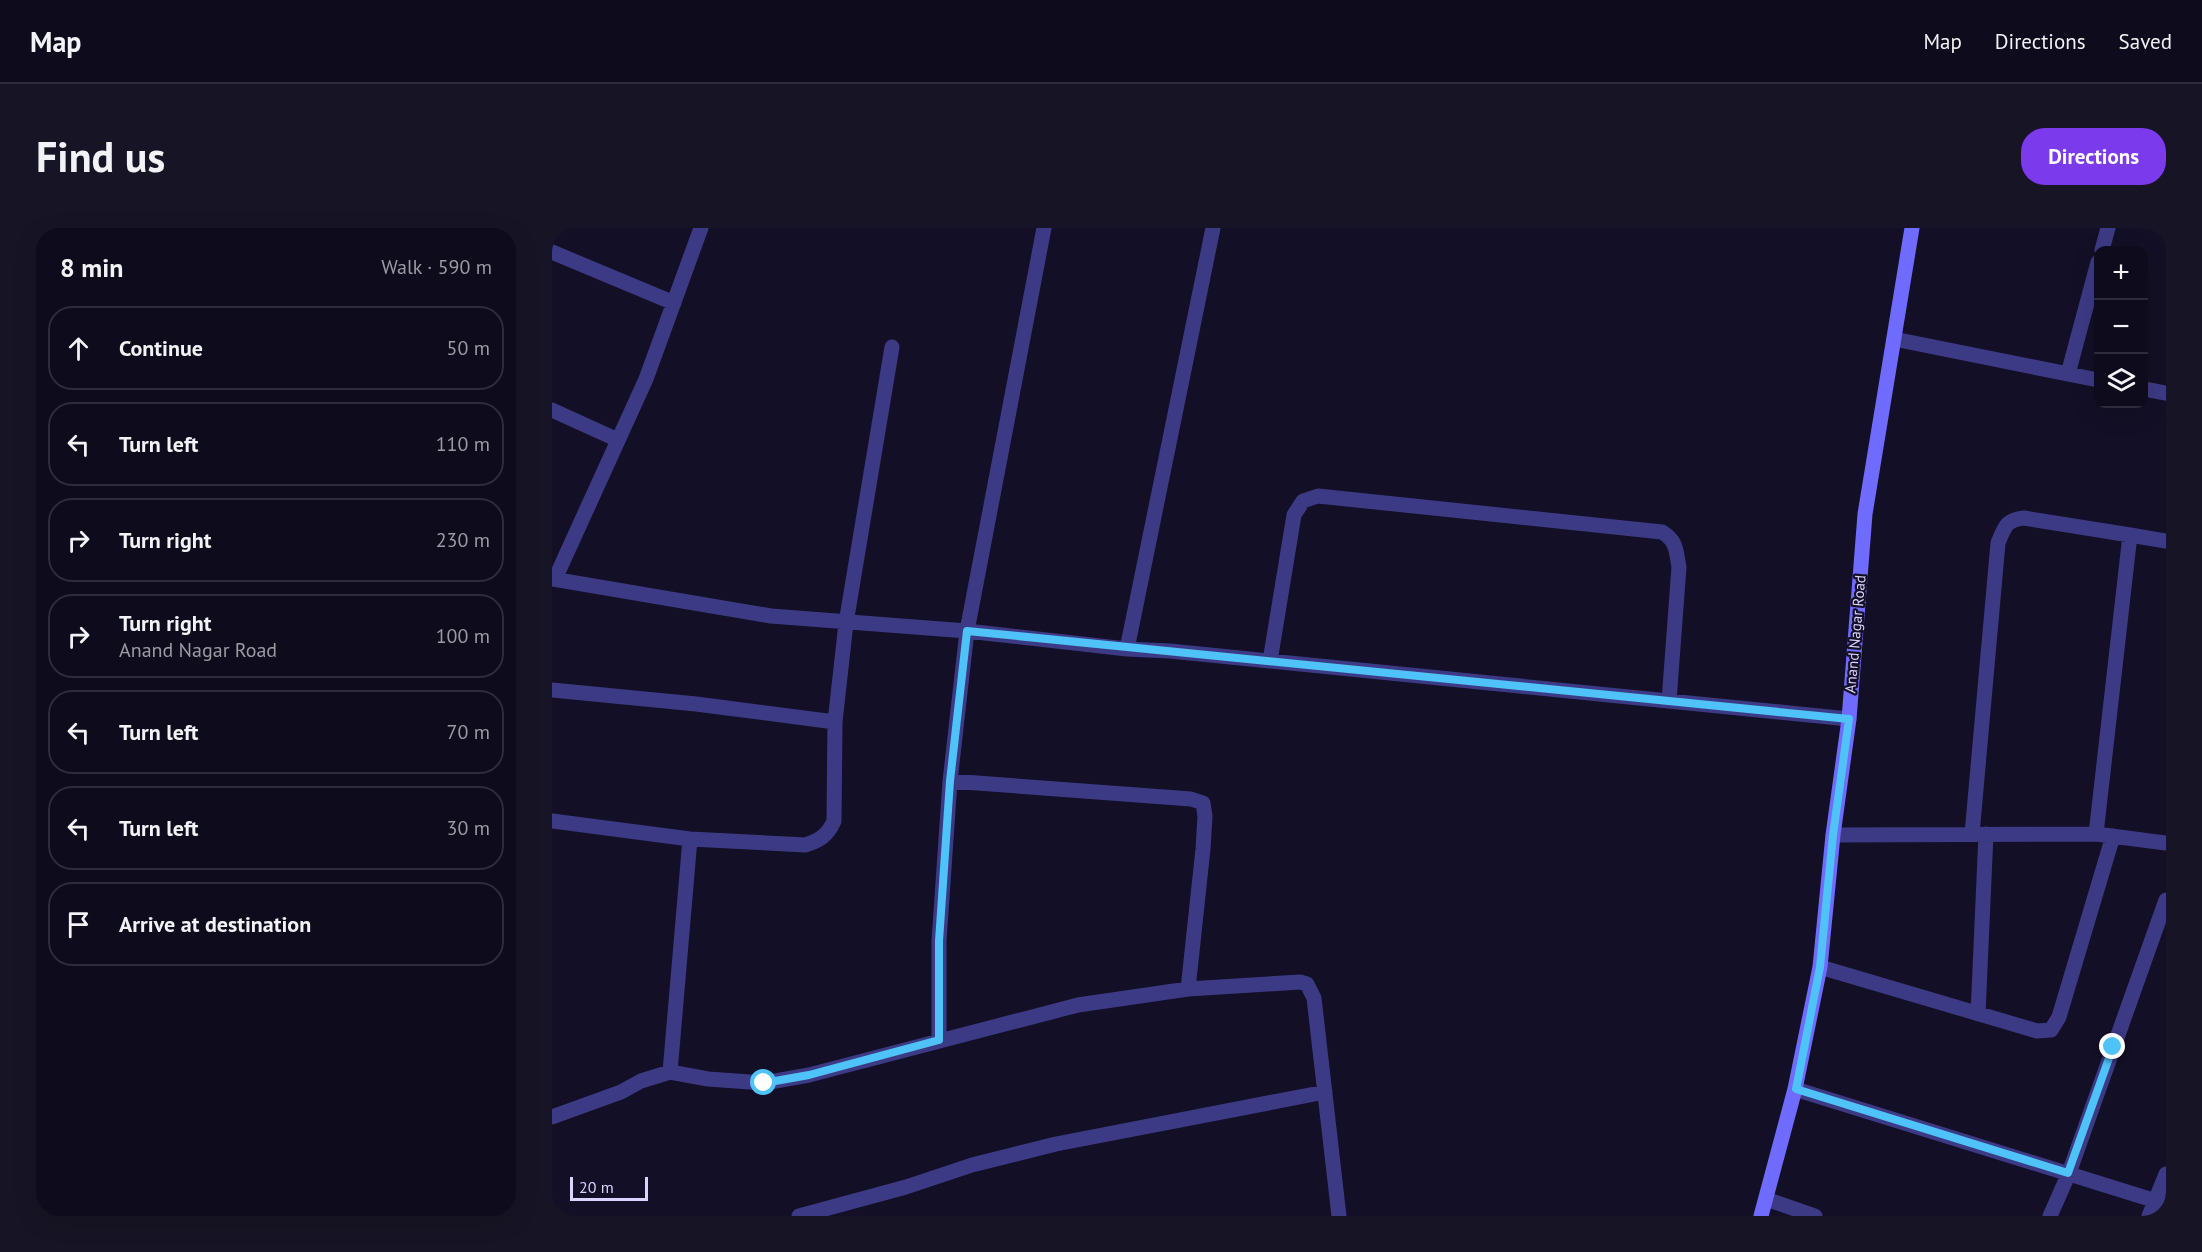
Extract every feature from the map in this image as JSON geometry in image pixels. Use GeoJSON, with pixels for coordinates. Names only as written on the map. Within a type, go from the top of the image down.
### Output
{"type":"FeatureCollection","features":[{"type":"Feature","properties":{"kind":"street"},"geometry":{"type":"LineString","coordinates":[[701,228],[646,379],[553,579],[771,616],[967,631],[1127,649],[1170,651],[1849,719]]}},
{"type":"Feature","properties":{"kind":"street"},"geometry":{"type":"LineString","coordinates":[[939,1040],[939,941],[950,781],[967,631],[1044,228]]}},
{"type":"Feature","properties":{"kind":"street"},"geometry":{"type":"LineString","coordinates":[[1127,649],[1213,228]]}},
{"type":"Feature","properties":{"kind":"street","name":"Anand Nagar Road"},"geometry":{"type":"LineString","coordinates":[[1761,1216],[1796,1089],[1820,967],[1833,835],[1849,719],[1865,514],[1912,228]]}},
{"type":"Feature","properties":{"kind":"street"},"geometry":{"type":"LineString","coordinates":[[2103,246],[2108,228]]}},
{"type":"Feature","properties":{"kind":"street"},"geometry":{"type":"LineString","coordinates":[[552,252],[674,303]]}},
{"type":"Feature","properties":{"kind":"street"},"geometry":{"type":"LineString","coordinates":[[2068,374],[2094,277]]}},
{"type":"Feature","properties":{"kind":"street"},"geometry":{"type":"LineString","coordinates":[[1894,339],[2094,379]]}},
{"type":"Feature","properties":{"kind":"street"},"geometry":{"type":"LineString","coordinates":[[552,821],[690,839],[805,845],[822,838],[830,831],[834,821],[835,722],[846,623],[892,347]]}},
{"type":"Feature","properties":{"kind":"street"},"geometry":{"type":"LineString","coordinates":[[2148,390],[2166,393]]}},
{"type":"Feature","properties":{"kind":"street"},"geometry":{"type":"LineString","coordinates":[[552,410],[618,440]]}},
{"type":"Feature","properties":{"kind":"street"},"geometry":{"type":"LineString","coordinates":[[1270,661],[1294,515],[1303,501],[1318,496],[1662,532],[1671,538],[1676,549],[1679,567],[1669,701]]}},
{"type":"Feature","properties":{"kind":"street"},"geometry":{"type":"LineString","coordinates":[[1978,1014],[1979,834],[1998,543],[2005,526],[2013,519],[2024,518],[2166,541]]}},
{"type":"Feature","properties":{"kind":"street"},"geometry":{"type":"LineString","coordinates":[[2096,834],[2130,536]]}},
{"type":"Feature","properties":{"kind":"street"},"geometry":{"type":"LineString","coordinates":[[552,690],[696,704],[835,722]]}},
{"type":"Feature","properties":{"kind":"street"},"geometry":{"type":"LineString","coordinates":[[950,781],[1191,799],[1203,803],[1206,816],[1188,989]]}},
{"type":"Feature","properties":{"kind":"street"},"geometry":{"type":"LineString","coordinates":[[1833,835],[2096,834],[2166,843]]}},
{"type":"Feature","properties":{"kind":"street"},"geometry":{"type":"LineString","coordinates":[[1820,967],[2037,1031],[2051,1030],[2056,1024],[2113,836]]}},
{"type":"Feature","properties":{"kind":"street"},"geometry":{"type":"LineString","coordinates":[[670,1072],[690,839]]}},
{"type":"Feature","properties":{"kind":"street"},"geometry":{"type":"LineString","coordinates":[[2050,1216],[2068,1173],[2166,900]]}},
{"type":"Feature","properties":{"kind":"street"},"geometry":{"type":"LineString","coordinates":[[552,1117],[621,1092],[641,1081],[670,1072],[708,1079],[764,1083],[809,1075],[1078,1005],[1188,989],[1292,981],[1307,984],[1314,998],[1339,1216]]}},
{"type":"Feature","properties":{"kind":"street"},"geometry":{"type":"LineString","coordinates":[[1796,1089],[2161,1202]]}},
{"type":"Feature","properties":{"kind":"street"},"geometry":{"type":"LineString","coordinates":[[799,1216],[906,1187],[972,1165],[1056,1144],[1325,1092]]}},
{"type":"Feature","properties":{"kind":"street"},"geometry":{"type":"LineString","coordinates":[[2149,1216],[2161,1202],[2166,1174]]}},
{"type":"Feature","properties":{"kind":"street"},"geometry":{"type":"LineString","coordinates":[[1766,1199],[1815,1216]]}},
{"type":"Feature","properties":{"kind":"route"},"geometry":{"type":"LineString","coordinates":[[764,1083],[809,1075],[939,1040],[939,941],[950,781],[967,631],[1127,649],[1170,651],[1849,719],[1833,835],[1820,967],[1796,1089],[2068,1173],[2113,1047]]}}]}
